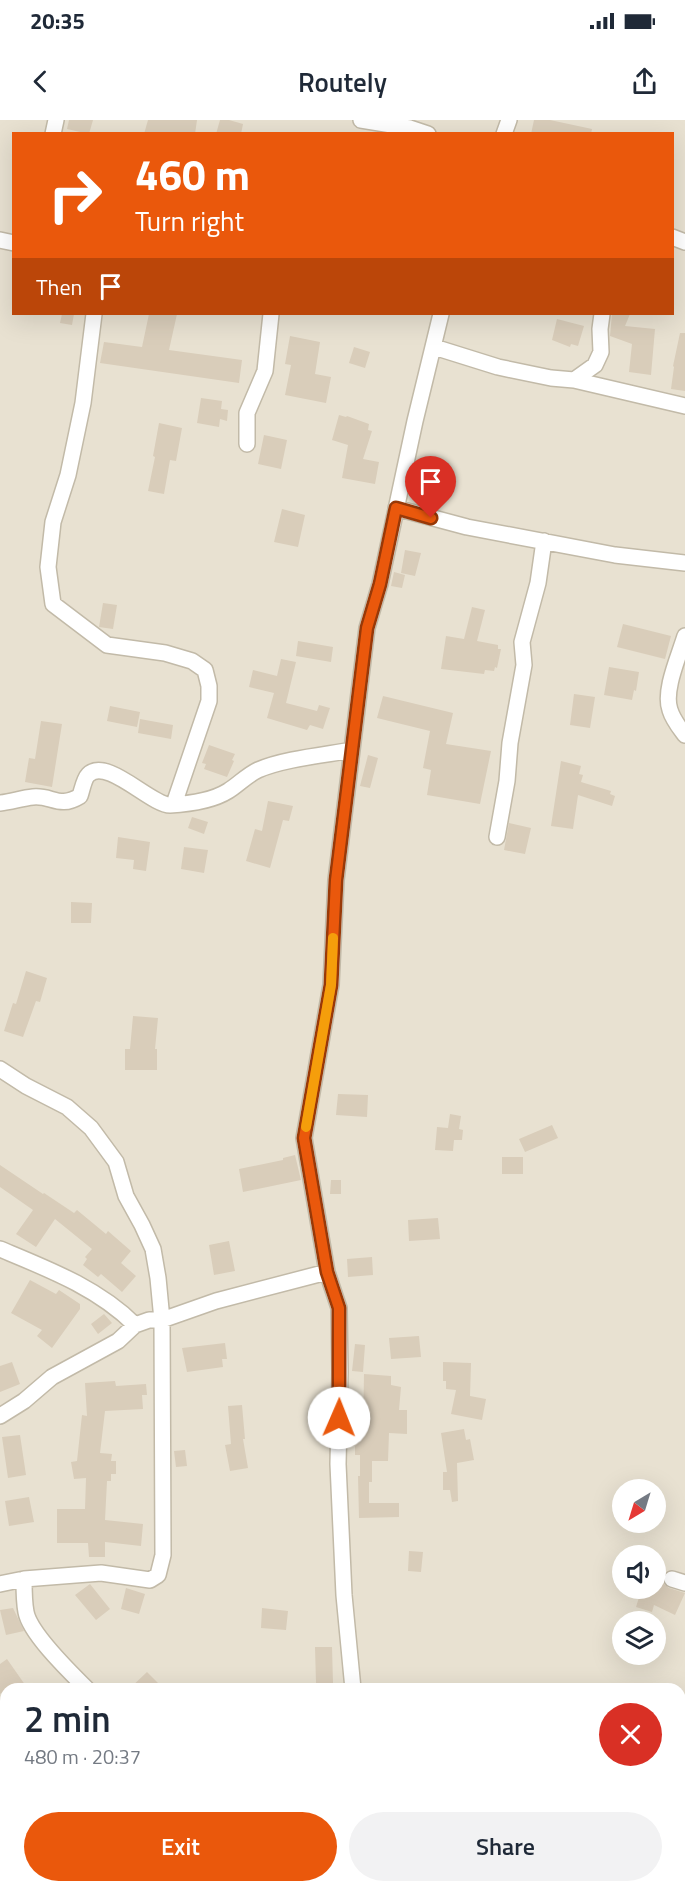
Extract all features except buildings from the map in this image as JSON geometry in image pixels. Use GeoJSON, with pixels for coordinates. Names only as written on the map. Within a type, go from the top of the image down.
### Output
{"type":"FeatureCollection","features":[{"type":"Feature","properties":{"kind":"street"},"geometry":{"type":"LineString","coordinates":[[361,120],[422,132]]}},
{"type":"Feature","properties":{"kind":"street"},"geometry":{"type":"LineString","coordinates":[[94,315],[83,403],[68,475],[53,522],[48,567],[53,604],[107,645],[165,653],[192,661],[205,670],[209,686],[209,700],[174,804]]}},
{"type":"Feature","properties":{"kind":"street"},"geometry":{"type":"LineString","coordinates":[[247,444],[247,413],[265,371],[271,315]]}},
{"type":"Feature","properties":{"kind":"street"},"geometry":{"type":"LineString","coordinates":[[352,1683],[344,1595],[338,1464],[339,1308],[327,1272],[304,1138],[331,985],[336,880],[367,628],[380,584],[441,315]]}},
{"type":"Feature","properties":{"kind":"street"},"geometry":{"type":"LineString","coordinates":[[573,380],[596,365],[601,352],[602,315]]}},
{"type":"Feature","properties":{"kind":"street"},"geometry":{"type":"LineString","coordinates":[[434,347],[498,367],[550,378],[573,380],[685,406]]}},
{"type":"Feature","properties":{"kind":"street"},"geometry":{"type":"LineString","coordinates":[[396,508],[466,527],[615,555],[685,563]]}},
{"type":"Feature","properties":{"kind":"street"},"geometry":{"type":"LineString","coordinates":[[497,837],[524,665],[522,642],[538,583],[544,541]]}},
{"type":"Feature","properties":{"kind":"street"},"geometry":{"type":"LineString","coordinates":[[685,636],[668,695],[669,708],[685,735]]}},
{"type":"Feature","properties":{"kind":"street"},"geometry":{"type":"LineString","coordinates":[[0,803],[37,797],[59,803],[70,800],[80,796],[87,776],[94,771],[103,771],[134,784],[162,804],[215,798],[257,770],[352,750]]}},
{"type":"Feature","properties":{"kind":"street"},"geometry":{"type":"LineString","coordinates":[[0,1069],[26,1086],[67,1107],[91,1128],[116,1162],[126,1196],[153,1249],[162,1320],[163,1555],[159,1575],[150,1580],[101,1573],[0,1584]]}},
{"type":"Feature","properties":{"kind":"street"},"geometry":{"type":"LineString","coordinates":[[0,1249],[63,1275],[122,1312],[135,1325]]}},
{"type":"Feature","properties":{"kind":"street"},"geometry":{"type":"LineString","coordinates":[[0,1416],[24,1401],[52,1377],[118,1341],[135,1325],[149,1320],[162,1320],[216,1301],[327,1272]]}},
{"type":"Feature","properties":{"kind":"street"},"geometry":{"type":"LineString","coordinates":[[24,1580],[26,1614],[44,1643],[81,1683]]}},
{"type":"Feature","properties":{"kind":"shaded area"},"geometry":{"type":"Polygon","coordinates":[[[0,120],[685,120],[685,1683],[0,1683],[0,120]]]}},
{"type":"Feature","properties":{"kind":"slow traffic"},"geometry":{"type":"LineString","coordinates":[[306,1127],[331,985],[333,938]]}},
{"type":"Feature","properties":{"kind":"route"},"geometry":{"type":"LineString","coordinates":[[339,1418],[339,1308],[327,1272],[304,1138],[331,985],[336,880],[367,628],[380,584],[396,508],[431,518]]}}]}
